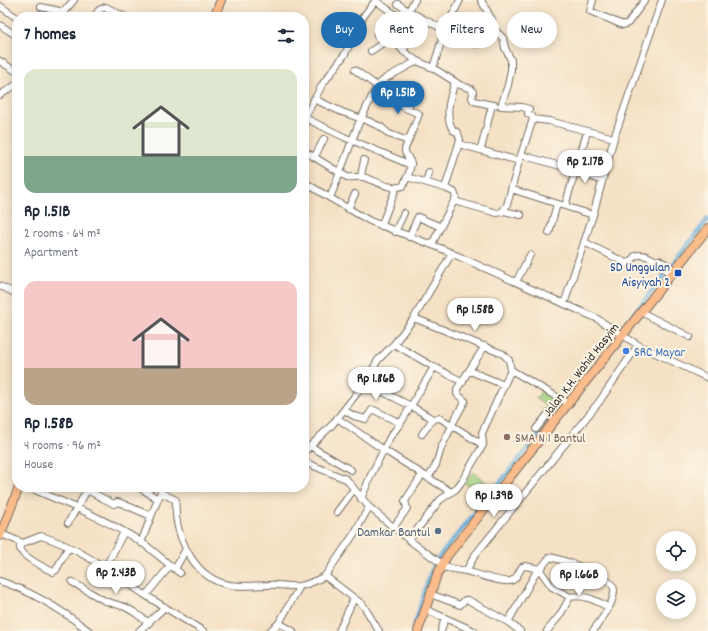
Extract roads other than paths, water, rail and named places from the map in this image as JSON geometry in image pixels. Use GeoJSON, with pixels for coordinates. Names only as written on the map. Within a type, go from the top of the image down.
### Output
{"type":"FeatureCollection","features":[{"type":"Feature","properties":{"kind":"main road"},"geometry":{"type":"LineString","coordinates":[[216,12],[221,0]]}},
{"type":"Feature","properties":{"kind":"main road","name":"Jalan K.H. Wahid Hasyim"},"geometry":{"type":"LineString","coordinates":[[418,631],[440,564],[568,404],[621,335],[641,312],[669,269],[708,228]]}},
{"type":"Feature","properties":{"kind":"main road"},"geometry":{"type":"LineString","coordinates":[[0,535],[17,492]]}},
{"type":"Feature","properties":{"kind":"street"},"geometry":{"type":"LineString","coordinates":[[41,7],[64,12],[74,0]]}},
{"type":"Feature","properties":{"kind":"street"},"geometry":{"type":"LineString","coordinates":[[309,109],[322,85],[343,58],[360,21],[376,0],[392,12]]}},
{"type":"Feature","properties":{"kind":"street"},"geometry":{"type":"LineString","coordinates":[[398,4],[408,11],[415,0]]}},
{"type":"Feature","properties":{"kind":"street"},"geometry":{"type":"LineString","coordinates":[[454,12],[460,0]]}},
{"type":"Feature","properties":{"kind":"street"},"geometry":{"type":"LineString","coordinates":[[481,0],[488,12]]}},
{"type":"Feature","properties":{"kind":"street"},"geometry":{"type":"LineString","coordinates":[[592,0],[590,11],[623,25],[628,24],[645,0]]}},
{"type":"Feature","properties":{"kind":"street"},"geometry":{"type":"LineString","coordinates":[[564,304],[593,215],[614,138],[662,0]]}},
{"type":"Feature","properties":{"kind":"street"},"geometry":{"type":"LineString","coordinates":[[1,5],[12,14]]}},
{"type":"Feature","properties":{"kind":"street"},"geometry":{"type":"LineString","coordinates":[[98,12],[106,6],[113,12]]}},
{"type":"Feature","properties":{"kind":"street"},"geometry":{"type":"LineString","coordinates":[[0,25],[12,33]]}},
{"type":"Feature","properties":{"kind":"street"},"geometry":{"type":"LineString","coordinates":[[499,34],[503,38],[505,48],[511,60],[508,85],[501,106]]}},
{"type":"Feature","properties":{"kind":"street"},"geometry":{"type":"LineString","coordinates":[[371,51],[375,48]]}},
{"type":"Feature","properties":{"kind":"street"},"geometry":{"type":"LineString","coordinates":[[401,48],[417,60],[472,90],[472,98],[474,101],[492,105],[527,108],[529,109],[528,114],[532,116],[533,119],[549,121],[614,138]]}},
{"type":"Feature","properties":{"kind":"street"},"geometry":{"type":"LineString","coordinates":[[433,68],[440,48]]}},
{"type":"Feature","properties":{"kind":"street"},"geometry":{"type":"LineString","coordinates":[[330,198],[361,119],[377,86],[386,78],[417,60]]}},
{"type":"Feature","properties":{"kind":"street"},"geometry":{"type":"LineString","coordinates":[[0,61],[12,69]]}},
{"type":"Feature","properties":{"kind":"street"},"geometry":{"type":"LineString","coordinates":[[355,70],[377,86]]}},
{"type":"Feature","properties":{"kind":"street"},"geometry":{"type":"LineString","coordinates":[[445,188],[459,144],[459,134],[450,126],[448,107],[455,82]]}},
{"type":"Feature","properties":{"kind":"street"},"geometry":{"type":"LineString","coordinates":[[0,95],[12,87]]}},
{"type":"Feature","properties":{"kind":"street"},"geometry":{"type":"LineString","coordinates":[[309,153],[315,156],[325,165],[352,178],[361,176],[374,182],[396,188],[403,186],[411,165],[405,150],[419,114],[374,93]]}},
{"type":"Feature","properties":{"kind":"street"},"geometry":{"type":"LineString","coordinates":[[314,99],[381,127],[389,134],[408,141]]}},
{"type":"Feature","properties":{"kind":"street"},"geometry":{"type":"LineString","coordinates":[[407,109],[412,99]]}},
{"type":"Feature","properties":{"kind":"street"},"geometry":{"type":"LineString","coordinates":[[480,149],[492,105]]}},
{"type":"Feature","properties":{"kind":"street"},"geometry":{"type":"LineString","coordinates":[[504,211],[533,119]]}},
{"type":"Feature","properties":{"kind":"street"},"geometry":{"type":"LineString","coordinates":[[309,121],[411,165]]}},
{"type":"Feature","properties":{"kind":"street"},"geometry":{"type":"LineString","coordinates":[[564,206],[587,132]]}},
{"type":"Feature","properties":{"kind":"street"},"geometry":{"type":"LineString","coordinates":[[315,156],[324,139]]}},
{"type":"Feature","properties":{"kind":"street"},"geometry":{"type":"LineString","coordinates":[[459,144],[575,170],[602,181]]}},
{"type":"Feature","properties":{"kind":"street"},"geometry":{"type":"LineString","coordinates":[[361,176],[364,160]]}},
{"type":"Feature","properties":{"kind":"street"},"geometry":{"type":"LineString","coordinates":[[426,182],[429,172]]}},
{"type":"Feature","properties":{"kind":"street"},"geometry":{"type":"LineString","coordinates":[[407,177],[445,188],[454,192],[456,196],[432,244]]}},
{"type":"Feature","properties":{"kind":"street"},"geometry":{"type":"LineString","coordinates":[[309,185],[348,209],[381,226],[432,244],[596,318],[638,345],[708,378]]}},
{"type":"Feature","properties":{"kind":"street"},"geometry":{"type":"LineString","coordinates":[[381,226],[396,188]]}},
{"type":"Feature","properties":{"kind":"street"},"geometry":{"type":"LineString","coordinates":[[511,189],[593,215]]}},
{"type":"Feature","properties":{"kind":"street"},"geometry":{"type":"LineString","coordinates":[[348,209],[355,194]]}},
{"type":"Feature","properties":{"kind":"street"},"geometry":{"type":"LineString","coordinates":[[454,201],[497,213],[504,211],[521,215]]}},
{"type":"Feature","properties":{"kind":"street"},"geometry":{"type":"LineString","coordinates":[[549,233],[557,204]]}},
{"type":"Feature","properties":{"kind":"street"},"geometry":{"type":"LineString","coordinates":[[395,232],[404,213]]}},
{"type":"Feature","properties":{"kind":"street"},"geometry":{"type":"LineString","coordinates":[[409,237],[418,217],[441,227]]}},
{"type":"Feature","properties":{"kind":"street"},"geometry":{"type":"LineString","coordinates":[[584,242],[630,265],[635,256],[641,254],[669,269]]}},
{"type":"Feature","properties":{"kind":"street"},"geometry":{"type":"LineString","coordinates":[[351,470],[310,446],[329,428],[344,410],[365,383],[378,360],[394,344],[414,318],[452,253]]}},
{"type":"Feature","properties":{"kind":"street"},"geometry":{"type":"LineString","coordinates":[[516,282],[530,255]]}},
{"type":"Feature","properties":{"kind":"street"},"geometry":{"type":"LineString","coordinates":[[658,259],[669,269]]}},
{"type":"Feature","properties":{"kind":"street"},"geometry":{"type":"LineString","coordinates":[[0,286],[12,292]]}},
{"type":"Feature","properties":{"kind":"street"},"geometry":{"type":"LineString","coordinates":[[641,312],[690,337]]}},
{"type":"Feature","properties":{"kind":"street"},"geometry":{"type":"LineString","coordinates":[[409,540],[435,505],[456,489],[484,445],[482,433],[511,370],[510,362],[506,356],[485,346],[414,318]]}},
{"type":"Feature","properties":{"kind":"street"},"geometry":{"type":"LineString","coordinates":[[394,344],[463,382]]}},
{"type":"Feature","properties":{"kind":"street"},"geometry":{"type":"LineString","coordinates":[[466,571],[475,555],[599,402],[638,345]]}},
{"type":"Feature","properties":{"kind":"street"},"geometry":{"type":"LineString","coordinates":[[393,528],[407,508],[405,501],[436,465],[441,448],[465,402],[457,393],[485,346]]}},
{"type":"Feature","properties":{"kind":"street"},"geometry":{"type":"LineString","coordinates":[[361,499],[390,437],[411,406],[434,367]]}},
{"type":"Feature","properties":{"kind":"street"},"geometry":{"type":"LineString","coordinates":[[511,370],[568,404]]}},
{"type":"Feature","properties":{"kind":"street"},"geometry":{"type":"LineString","coordinates":[[470,371],[504,385]]}},
{"type":"Feature","properties":{"kind":"street"},"geometry":{"type":"LineString","coordinates":[[365,383],[433,419],[440,418],[484,445]]}},
{"type":"Feature","properties":{"kind":"street"},"geometry":{"type":"LineString","coordinates":[[536,429],[560,400]]}},
{"type":"Feature","properties":{"kind":"street"},"geometry":{"type":"LineString","coordinates":[[344,410],[352,415],[365,418],[367,418],[371,411],[374,410],[400,423]]}},
{"type":"Feature","properties":{"kind":"street"},"geometry":{"type":"LineString","coordinates":[[337,418],[425,477],[451,492]]}},
{"type":"Feature","properties":{"kind":"street"},"geometry":{"type":"LineString","coordinates":[[422,434],[433,419]]}},
{"type":"Feature","properties":{"kind":"street"},"geometry":{"type":"LineString","coordinates":[[332,473],[339,463]]}},
{"type":"Feature","properties":{"kind":"street"},"geometry":{"type":"LineString","coordinates":[[309,464],[346,479],[369,507],[393,528],[440,564],[509,582],[516,578],[523,567],[538,569],[552,586],[570,597],[586,597],[608,607]]}},
{"type":"Feature","properties":{"kind":"street"},"geometry":{"type":"LineString","coordinates":[[337,512],[354,489]]}},
{"type":"Feature","properties":{"kind":"street"},"geometry":{"type":"LineString","coordinates":[[40,492],[77,508],[124,532],[175,569]]}},
{"type":"Feature","properties":{"kind":"street"},"geometry":{"type":"LineString","coordinates":[[68,523],[86,492]]}},
{"type":"Feature","properties":{"kind":"street"},"geometry":{"type":"LineString","coordinates":[[94,492],[114,504],[117,502],[121,503],[151,516]]}},
{"type":"Feature","properties":{"kind":"street"},"geometry":{"type":"LineString","coordinates":[[141,543],[161,493],[177,501],[176,518],[178,533],[186,549],[206,573],[221,583],[237,586],[300,586],[325,576],[354,534],[369,507]]}},
{"type":"Feature","properties":{"kind":"street"},"geometry":{"type":"LineString","coordinates":[[105,568],[124,532]]}},
{"type":"Feature","properties":{"kind":"street"},"geometry":{"type":"LineString","coordinates":[[0,535],[23,543],[40,536],[68,548],[105,568],[201,631]]}},
{"type":"Feature","properties":{"kind":"street"},"geometry":{"type":"LineString","coordinates":[[20,542],[20,549],[22,552],[53,572],[56,570],[68,548]]}},
{"type":"Feature","properties":{"kind":"street"},"geometry":{"type":"LineString","coordinates":[[146,595],[175,569],[186,549]]}},
{"type":"Feature","properties":{"kind":"street"},"geometry":{"type":"LineString","coordinates":[[508,622],[538,569],[542,567],[550,557],[602,577],[614,587],[613,597],[594,631]]}},
{"type":"Feature","properties":{"kind":"street"},"geometry":{"type":"LineString","coordinates":[[325,576],[366,609],[379,631]]}},
{"type":"Feature","properties":{"kind":"street"},"geometry":{"type":"LineString","coordinates":[[0,581],[28,591],[58,609],[89,631]]}},
{"type":"Feature","properties":{"kind":"street"},"geometry":{"type":"LineString","coordinates":[[72,582],[105,601],[125,607],[149,623]]}},
{"type":"Feature","properties":{"kind":"street"},"geometry":{"type":"LineString","coordinates":[[270,631],[278,623],[300,586]]}},
{"type":"Feature","properties":{"kind":"street"},"geometry":{"type":"LineString","coordinates":[[430,594],[456,605],[461,605],[468,600],[508,622],[520,631]]}},
{"type":"Feature","properties":{"kind":"street"},"geometry":{"type":"LineString","coordinates":[[547,631],[560,615],[570,597]]}},
{"type":"Feature","properties":{"kind":"street"},"geometry":{"type":"LineString","coordinates":[[339,631],[354,598]]}},
{"type":"Feature","properties":{"kind":"street"},"geometry":{"type":"LineString","coordinates":[[139,631],[165,607]]}},
{"type":"Feature","properties":{"kind":"street"},"geometry":{"type":"LineString","coordinates":[[425,609],[474,631]]}},
{"type":"Feature","properties":{"kind":"street"},"geometry":{"type":"LineString","coordinates":[[441,631],[445,618]]}},
{"type":"Feature","properties":{"kind":"street"},"geometry":{"type":"LineString","coordinates":[[278,623],[293,631]]}},
{"type":"Feature","properties":{"kind":"waterway"},"geometry":{"type":"LineString","coordinates":[[619,333],[708,219]]}},
{"type":"Feature","properties":{"kind":"waterway"},"geometry":{"type":"LineString","coordinates":[[413,631],[430,574],[439,557],[538,436]]}},
{"type":"Feature","properties":{"kind":"place","name":"SD Unggulan Aisyiyah 2"},"geometry":{"type":"Point","coordinates":[678,273]}},
{"type":"Feature","properties":{"kind":"place","name":"SRC Mayar"},"geometry":{"type":"Point","coordinates":[626,351]}},
{"type":"Feature","properties":{"kind":"place","name":"SMA N 1 Bantul"},"geometry":{"type":"Point","coordinates":[507,437]}},
{"type":"Feature","properties":{"kind":"place","name":"Damkar Bantul"},"geometry":{"type":"Point","coordinates":[438,531]}}]}
